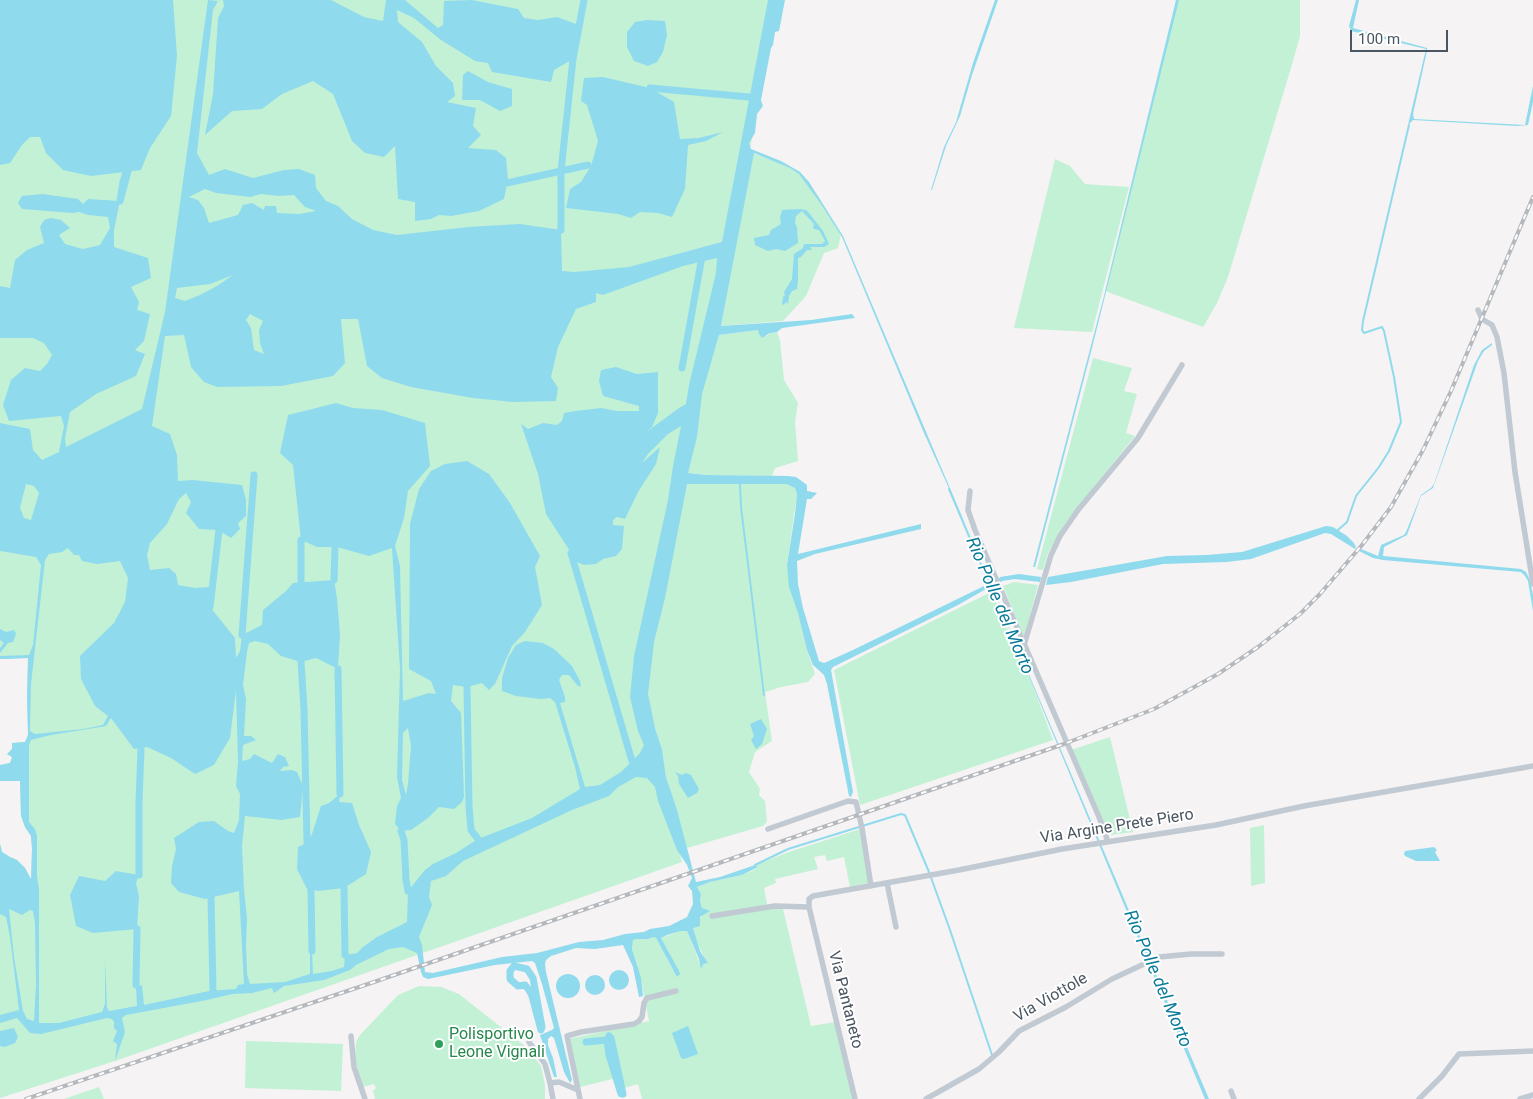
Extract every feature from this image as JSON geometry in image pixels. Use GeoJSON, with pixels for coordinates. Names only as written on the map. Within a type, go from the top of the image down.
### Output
{"type":"FeatureCollection","features":[{"type":"Feature","properties":{"kind":"street"},"geometry":{"type":"LineString","coordinates":[[1478,310],[1482,318],[1492,325],[1497,337],[1504,373],[1514,472],[1533,584]]}},
{"type":"Feature","properties":{"kind":"street"},"geometry":{"type":"LineString","coordinates":[[1024,645],[1051,554],[1060,536],[1078,510],[1141,434],[1182,365]]}},
{"type":"Feature","properties":{"kind":"street"},"geometry":{"type":"LineString","coordinates":[[970,491],[968,510],[975,530],[1099,817],[1106,842]]}},
{"type":"Feature","properties":{"kind":"street","name":"Via Argine Prete Piero"},"geometry":{"type":"LineString","coordinates":[[809,907],[810,899],[814,896],[1062,849],[1216,825],[1300,807],[1533,766]]}},
{"type":"Feature","properties":{"kind":"street"},"geometry":{"type":"LineString","coordinates":[[768,829],[848,801],[856,802],[862,826],[871,886]]}},
{"type":"Feature","properties":{"kind":"street"},"geometry":{"type":"LineString","coordinates":[[887,883],[896,927]]}},
{"type":"Feature","properties":{"kind":"street"},"geometry":{"type":"LineString","coordinates":[[712,916],[775,906],[809,907]]}},
{"type":"Feature","properties":{"kind":"street","name":"Via Pantaneto"},"geometry":{"type":"LineString","coordinates":[[809,907],[855,1099]]}},
{"type":"Feature","properties":{"kind":"street","name":"Via Viottole"},"geometry":{"type":"LineString","coordinates":[[926,1099],[979,1069],[1029,1024],[1066,1007],[1106,982],[1159,958],[1191,954],[1222,954]]}},
{"type":"Feature","properties":{"kind":"street"},"geometry":{"type":"LineString","coordinates":[[580,1099],[567,1036],[634,1024],[642,1016],[644,1003],[647,998],[676,991]]}},
{"type":"Feature","properties":{"kind":"street"},"geometry":{"type":"LineString","coordinates":[[351,1036],[354,1067],[365,1099]]}},
{"type":"Feature","properties":{"kind":"street"},"geometry":{"type":"LineString","coordinates":[[529,1042],[545,1064],[553,1099]]}},
{"type":"Feature","properties":{"kind":"street"},"geometry":{"type":"LineString","coordinates":[[1419,1099],[1442,1076],[1459,1054],[1533,1051]]}},
{"type":"Feature","properties":{"kind":"street"},"geometry":{"type":"LineString","coordinates":[[550,1083],[560,1082],[578,1090]]}},
{"type":"Feature","properties":{"kind":"street"},"geometry":{"type":"LineString","coordinates":[[1231,1091],[1234,1099]]}},
{"type":"Feature","properties":{"kind":"street"},"geometry":{"type":"LineString","coordinates":[[1520,1099],[1533,1095]]}},
{"type":"Feature","properties":{"kind":"green space"},"geometry":{"type":"Polygon","coordinates":[[[0,0],[778,0],[709,367],[719,335],[759,330],[767,336],[770,333],[777,332],[780,340],[784,380],[798,403],[795,422],[798,461],[775,468],[772,476],[688,473],[688,484],[786,484],[795,488],[797,494],[787,565],[807,650],[815,674],[808,682],[765,692],[772,741],[755,752],[749,772],[760,789],[759,795],[765,801],[767,822],[763,826],[687,848],[666,777],[662,749],[655,728],[644,721],[682,862],[115,1061],[0,1098],[0,844],[2,852],[17,860],[25,868],[31,879],[32,849],[31,836],[21,816],[20,781],[0,781],[0,765],[10,763],[12,757],[7,754],[12,749],[12,743],[25,742],[28,735],[28,658],[0,659],[0,0]]]}},
{"type":"Feature","properties":{"kind":"green space"},"geometry":{"type":"Polygon","coordinates":[[[1177,0],[1300,0],[1300,36],[1293,61],[1228,277],[1217,303],[1203,327],[1105,291],[1177,0]]]}},
{"type":"Feature","properties":{"kind":"green space"},"geometry":{"type":"Polygon","coordinates":[[[753,153],[797,170],[818,196],[841,234],[838,248],[824,253],[806,296],[783,321],[721,326],[753,153]]]}},
{"type":"Feature","properties":{"kind":"green space"},"geometry":{"type":"Polygon","coordinates":[[[1055,159],[1070,166],[1085,184],[1129,187],[1092,332],[1014,328],[1055,159]]]}},
{"type":"Feature","properties":{"kind":"green space"},"geometry":{"type":"Polygon","coordinates":[[[1093,358],[1132,368],[1124,391],[1137,394],[1126,433],[1135,436],[1066,522],[1048,553],[1043,570],[1037,569],[1093,358]]]}},
{"type":"Feature","properties":{"kind":"green space"},"geometry":{"type":"Polygon","coordinates":[[[1014,582],[1038,585],[1024,637],[1003,586],[1014,582]]]}},
{"type":"Feature","properties":{"kind":"green space"},"geometry":{"type":"Polygon","coordinates":[[[991,592],[1032,684],[1053,740],[860,805],[834,670],[991,592]]]}},
{"type":"Feature","properties":{"kind":"green space"},"geometry":{"type":"Polygon","coordinates":[[[1110,737],[1133,832],[1111,835],[1105,828],[1071,750],[1110,737]]]}},
{"type":"Feature","properties":{"kind":"green space"},"geometry":{"type":"Polygon","coordinates":[[[1264,825],[1265,883],[1251,886],[1250,828],[1264,825]]]}},
{"type":"Feature","properties":{"kind":"green space"},"geometry":{"type":"Polygon","coordinates":[[[860,829],[869,883],[850,887],[844,857],[827,861],[825,855],[814,857],[818,869],[775,879],[776,883],[764,888],[768,909],[783,909],[811,1026],[835,1022],[853,1099],[642,1099],[638,1084],[624,1088],[620,1077],[580,1087],[569,1039],[649,1021],[632,949],[633,940],[656,938],[673,970],[671,957],[661,938],[681,931],[687,931],[700,964],[703,964],[706,961],[696,941],[693,927],[700,926],[700,918],[707,911],[702,908],[701,894],[697,887],[742,875],[758,867],[755,865],[860,829]]]}},
{"type":"Feature","properties":{"kind":"green space","name":"Polisportivo Leone Vignali"},"geometry":{"type":"Polygon","coordinates":[[[419,986],[441,987],[459,994],[526,1047],[541,1066],[545,1085],[545,1099],[375,1099],[373,1091],[376,1088],[374,1084],[363,1087],[355,1060],[356,1042],[360,1035],[398,995],[419,986]]]}},
{"type":"Feature","properties":{"kind":"green space"},"geometry":{"type":"Polygon","coordinates":[[[246,1041],[343,1044],[341,1091],[245,1088],[246,1041]]]}},
{"type":"Feature","properties":{"kind":"green space"},"geometry":{"type":"Polygon","coordinates":[[[99,1087],[104,1099],[64,1099],[99,1087]]]}},
{"type":"Feature","properties":{"kind":"water"},"geometry":{"type":"Polygon","coordinates":[[[0,0],[173,0],[177,56],[171,116],[150,148],[141,170],[91,176],[63,170],[46,153],[40,137],[30,137],[10,163],[0,165],[0,0]]]}},
{"type":"Feature","properties":{"kind":"water"},"geometry":{"type":"Polygon","coordinates":[[[208,0],[218,1],[213,10],[197,153],[209,175],[225,169],[253,178],[284,170],[299,169],[315,175],[316,188],[326,201],[338,206],[352,219],[373,230],[397,235],[468,227],[520,224],[561,230],[562,271],[574,272],[629,267],[722,242],[768,0],[785,0],[779,31],[775,32],[771,48],[761,100],[763,106],[757,114],[755,133],[749,143],[751,149],[781,161],[800,172],[809,182],[843,236],[967,528],[924,433],[842,237],[799,174],[790,168],[754,153],[721,326],[811,320],[852,314],[855,318],[782,328],[762,338],[758,330],[719,335],[702,394],[697,437],[688,473],[788,476],[796,477],[803,482],[807,485],[807,491],[817,493],[811,499],[807,499],[798,554],[921,524],[921,529],[815,554],[797,561],[798,584],[803,608],[819,661],[824,663],[984,586],[986,589],[958,605],[833,667],[831,670],[853,792],[851,797],[849,796],[827,684],[824,675],[813,665],[807,650],[798,613],[789,587],[787,565],[795,514],[797,494],[795,488],[786,484],[687,484],[665,598],[654,642],[648,694],[655,728],[662,749],[666,777],[677,810],[696,882],[720,877],[755,865],[758,867],[742,875],[697,887],[701,894],[702,908],[710,911],[700,917],[700,926],[693,928],[700,951],[708,963],[703,964],[701,969],[699,959],[687,931],[681,931],[661,938],[679,971],[680,974],[677,977],[656,938],[633,940],[632,949],[641,978],[643,996],[639,997],[633,967],[623,945],[595,949],[576,948],[551,956],[546,960],[546,972],[572,1080],[570,1083],[564,1072],[554,1038],[551,1036],[548,1039],[548,1045],[557,1077],[554,1077],[540,1035],[554,1028],[535,963],[532,961],[495,965],[428,979],[423,977],[417,953],[403,947],[389,949],[356,965],[350,970],[324,980],[284,986],[274,993],[272,988],[126,1015],[122,1018],[125,1032],[115,1061],[117,1044],[113,1041],[117,1031],[114,1028],[112,1019],[107,1018],[41,1034],[30,1033],[17,1018],[0,1023],[0,1015],[19,1010],[10,937],[6,917],[0,914],[0,844],[2,852],[17,860],[25,868],[31,879],[32,849],[31,836],[21,816],[20,781],[0,781],[0,765],[10,763],[12,757],[7,754],[12,749],[12,743],[25,742],[28,735],[28,658],[0,659],[0,656],[29,655],[33,645],[41,565],[36,557],[0,551],[0,423],[30,429],[33,450],[42,460],[59,452],[64,426],[61,416],[9,421],[3,405],[11,380],[25,368],[40,371],[52,355],[44,343],[33,338],[0,338],[0,286],[10,288],[15,260],[27,250],[44,243],[40,227],[44,220],[51,218],[61,220],[70,228],[59,235],[65,244],[83,249],[100,245],[110,228],[108,217],[79,212],[22,209],[18,203],[22,196],[43,194],[78,199],[83,204],[88,199],[120,201],[114,230],[114,247],[148,258],[151,278],[131,287],[139,302],[137,310],[150,314],[144,341],[135,350],[145,354],[136,376],[96,394],[70,412],[65,438],[66,447],[142,409],[165,312],[208,0]],[[205,189],[189,197],[198,200],[204,208],[209,223],[238,215],[243,205],[252,203],[264,210],[265,206],[276,206],[277,213],[299,214],[316,211],[305,207],[294,195],[261,194],[250,197],[216,193],[205,189]],[[717,258],[683,266],[603,295],[596,293],[596,302],[576,309],[558,347],[551,377],[558,388],[556,401],[513,402],[473,398],[411,387],[382,378],[367,366],[358,319],[341,319],[345,363],[333,376],[281,386],[217,387],[204,382],[191,367],[184,335],[165,336],[152,426],[170,434],[177,455],[178,481],[193,480],[242,485],[246,500],[246,516],[238,523],[240,529],[231,538],[218,530],[199,529],[186,513],[191,502],[186,493],[179,499],[167,524],[150,543],[147,555],[150,570],[169,568],[176,574],[178,585],[195,588],[209,587],[210,607],[235,638],[236,658],[240,651],[242,635],[262,625],[263,610],[293,583],[334,580],[337,598],[340,635],[338,669],[316,658],[301,662],[281,656],[268,644],[255,641],[249,643],[243,685],[246,699],[244,736],[251,736],[256,740],[243,745],[242,761],[250,759],[254,754],[272,763],[278,754],[285,757],[289,766],[283,767],[280,771],[292,770],[297,772],[303,786],[300,817],[281,820],[245,816],[242,846],[247,918],[247,974],[250,984],[285,982],[310,974],[310,952],[312,951],[313,974],[344,967],[345,955],[357,953],[377,937],[407,922],[408,891],[425,870],[478,839],[532,818],[580,789],[555,702],[550,698],[541,699],[516,696],[502,691],[502,678],[508,658],[516,645],[525,641],[543,643],[554,649],[572,666],[580,681],[581,687],[569,675],[562,675],[559,680],[565,697],[565,702],[560,703],[585,787],[600,785],[621,772],[640,753],[644,745],[638,731],[630,697],[634,656],[668,500],[681,426],[668,434],[648,454],[642,463],[660,447],[656,464],[638,492],[625,519],[617,517],[613,520],[613,525],[624,526],[622,549],[616,556],[603,559],[596,564],[584,565],[577,562],[546,514],[538,474],[521,424],[528,429],[543,423],[557,425],[562,421],[564,413],[601,408],[617,411],[639,411],[639,406],[603,396],[599,381],[601,370],[616,367],[637,374],[658,372],[658,413],[652,427],[645,433],[686,404],[716,273],[717,258]],[[233,275],[210,284],[177,288],[175,298],[185,301],[217,286],[233,275]],[[250,314],[246,320],[251,328],[254,350],[264,354],[260,343],[259,330],[263,321],[250,314]],[[26,484],[20,508],[24,518],[31,520],[39,493],[34,486],[26,484]],[[68,548],[62,552],[49,554],[45,560],[31,684],[30,731],[35,734],[103,725],[108,716],[95,706],[81,679],[80,656],[114,623],[125,602],[128,578],[120,561],[97,564],[82,561],[79,555],[74,555],[68,548]],[[236,690],[230,738],[214,765],[195,774],[171,758],[147,747],[134,749],[111,718],[106,726],[31,740],[29,745],[29,822],[35,829],[37,836],[40,1023],[59,1023],[102,1012],[105,1004],[105,959],[107,1008],[109,1011],[137,1006],[136,987],[142,985],[144,1005],[209,991],[236,989],[238,985],[244,984],[239,891],[205,899],[179,892],[171,883],[176,849],[174,838],[199,822],[214,821],[234,833],[239,820],[240,794],[236,786],[238,762],[236,690]],[[636,777],[618,787],[609,796],[572,810],[463,861],[446,876],[431,881],[429,897],[432,905],[419,937],[422,945],[425,972],[433,973],[502,957],[537,953],[579,942],[603,940],[625,934],[644,932],[650,929],[669,926],[687,917],[693,904],[692,891],[688,886],[692,878],[687,865],[677,850],[658,801],[655,787],[647,778],[636,777]],[[9,909],[14,957],[23,1011],[27,1019],[34,1021],[36,984],[35,923],[33,911],[30,910],[22,915],[9,909]]]}},
{"type":"Feature","properties":{"kind":"water"},"geometry":{"type":"Polygon","coordinates":[[[223,0],[331,0],[364,17],[383,21],[386,0],[405,0],[438,28],[443,25],[444,1],[472,0],[518,9],[524,18],[538,20],[557,17],[579,25],[573,59],[554,70],[551,82],[492,72],[488,63],[475,61],[441,40],[414,18],[397,10],[398,22],[422,42],[436,66],[453,83],[455,96],[447,102],[476,108],[473,126],[481,135],[468,148],[496,150],[506,158],[508,179],[504,199],[479,211],[451,216],[439,215],[431,219],[415,221],[415,202],[398,199],[395,146],[384,157],[365,153],[352,141],[333,94],[313,81],[282,94],[262,109],[232,111],[205,135],[213,94],[218,18],[224,6],[223,0]]]}},
{"type":"Feature","properties":{"kind":"water"},"geometry":{"type":"Polygon","coordinates":[[[995,0],[998,0],[960,116],[946,146],[931,190],[944,147],[956,122],[973,63],[995,0]]]}},
{"type":"Feature","properties":{"kind":"water"},"geometry":{"type":"Polygon","coordinates":[[[1176,0],[1179,0],[1092,348],[1035,567],[1033,567],[1105,292],[1176,0]]]}},
{"type":"Feature","properties":{"kind":"water"},"geometry":{"type":"Polygon","coordinates":[[[1356,0],[1359,0],[1353,28],[1427,48],[1413,114],[1414,119],[1525,125],[1533,86],[1533,102],[1528,125],[1517,126],[1413,120],[1408,125],[1426,49],[1351,31],[1349,26],[1356,0]]]}},
{"type":"Feature","properties":{"kind":"water"},"geometry":{"type":"Polygon","coordinates":[[[647,20],[665,21],[667,35],[663,52],[657,62],[648,66],[634,61],[627,47],[627,32],[635,22],[647,20]]]}},
{"type":"Feature","properties":{"kind":"water"},"geometry":{"type":"Polygon","coordinates":[[[468,71],[488,82],[512,89],[512,106],[500,111],[480,100],[462,100],[463,75],[468,71]]]}},
{"type":"Feature","properties":{"kind":"water"},"geometry":{"type":"Polygon","coordinates":[[[603,77],[650,88],[674,102],[680,139],[699,138],[723,132],[706,141],[688,145],[685,189],[672,217],[658,213],[640,212],[631,218],[618,214],[566,208],[570,189],[581,182],[591,166],[598,141],[587,105],[581,101],[584,78],[603,77]]]}},
{"type":"Feature","properties":{"kind":"water"},"geometry":{"type":"Polygon","coordinates":[[[782,210],[806,210],[809,213],[823,231],[829,244],[824,247],[810,247],[812,250],[807,250],[798,258],[797,289],[792,291],[788,304],[786,302],[784,305],[782,304],[784,292],[792,279],[794,254],[803,248],[804,244],[822,244],[825,241],[819,230],[814,229],[814,224],[802,211],[796,216],[795,223],[798,243],[785,251],[776,249],[768,251],[755,245],[754,238],[769,235],[771,230],[781,224],[782,210]]]}},
{"type":"Feature","properties":{"kind":"water"},"geometry":{"type":"Polygon","coordinates":[[[1492,343],[1478,361],[1433,488],[1421,496],[1407,535],[1384,547],[1383,556],[1521,569],[1526,572],[1530,580],[1533,595],[1533,611],[1528,581],[1521,572],[1383,560],[1373,558],[1359,551],[1361,549],[1378,556],[1381,545],[1404,535],[1406,532],[1421,495],[1434,484],[1474,365],[1482,350],[1492,343]]]}},
{"type":"Feature","properties":{"kind":"water"},"geometry":{"type":"Polygon","coordinates":[[[336,403],[353,408],[382,410],[425,423],[430,466],[408,491],[404,518],[395,546],[400,566],[403,701],[429,693],[436,694],[431,681],[409,669],[410,524],[419,489],[431,471],[445,464],[467,461],[489,474],[510,503],[540,556],[535,567],[542,605],[525,632],[512,646],[495,684],[489,690],[482,683],[467,687],[453,685],[451,701],[461,713],[464,797],[462,802],[454,809],[439,807],[428,818],[411,830],[401,831],[395,824],[397,806],[401,798],[397,777],[400,669],[392,548],[369,556],[337,547],[317,547],[301,540],[293,465],[280,453],[288,415],[336,403]],[[408,728],[403,733],[402,780],[406,795],[408,783],[411,746],[408,728]]]}},
{"type":"Feature","properties":{"kind":"water"},"geometry":{"type":"Polygon","coordinates":[[[1326,526],[1333,527],[1347,536],[1354,543],[1355,549],[1331,534],[1325,533],[1251,559],[1227,562],[1163,564],[1046,585],[1048,577],[1167,556],[1242,552],[1326,526]]]}},
{"type":"Feature","properties":{"kind":"water"},"geometry":{"type":"Polygon","coordinates":[[[981,561],[1209,1099],[1205,1099],[981,561]]]}},
{"type":"Feature","properties":{"kind":"water"},"geometry":{"type":"Polygon","coordinates":[[[1019,574],[1041,577],[1040,582],[1015,579],[1002,581],[999,585],[998,580],[1000,577],[1019,574]]]}},
{"type":"Feature","properties":{"kind":"water"},"geometry":{"type":"Polygon","coordinates":[[[0,629],[6,632],[14,630],[16,634],[13,642],[8,643],[0,653],[0,648],[4,643],[0,640],[0,629]]]}},
{"type":"Feature","properties":{"kind":"water"},"geometry":{"type":"Polygon","coordinates":[[[761,719],[767,729],[762,744],[756,749],[751,740],[754,736],[750,724],[761,719]]]}},
{"type":"Feature","properties":{"kind":"water"},"geometry":{"type":"Polygon","coordinates":[[[675,772],[682,775],[686,773],[691,775],[699,789],[697,793],[688,798],[679,784],[678,776],[675,772]]]}},
{"type":"Feature","properties":{"kind":"water"},"geometry":{"type":"Polygon","coordinates":[[[340,794],[339,802],[352,803],[371,852],[366,874],[344,888],[318,891],[307,889],[297,869],[298,847],[307,843],[321,806],[329,803],[340,794]]]}},
{"type":"Feature","properties":{"kind":"water"},"geometry":{"type":"Polygon","coordinates":[[[1434,847],[1437,850],[1435,852],[1440,861],[1416,861],[1404,854],[1405,851],[1434,847]]]}},
{"type":"Feature","properties":{"kind":"water"},"geometry":{"type":"Polygon","coordinates":[[[116,871],[139,875],[136,883],[139,896],[137,929],[93,933],[76,926],[70,895],[79,876],[105,881],[116,871]]]}},
{"type":"Feature","properties":{"kind":"water"},"geometry":{"type":"Polygon","coordinates":[[[619,970],[626,973],[629,980],[626,987],[619,990],[612,987],[609,980],[612,973],[619,970]]]}},
{"type":"Feature","properties":{"kind":"water"},"geometry":{"type":"Polygon","coordinates":[[[568,974],[576,978],[580,986],[576,994],[568,998],[560,994],[556,986],[560,978],[568,974]]]}},
{"type":"Feature","properties":{"kind":"water"},"geometry":{"type":"Polygon","coordinates":[[[595,975],[602,978],[605,985],[602,992],[595,995],[588,992],[585,985],[588,978],[595,975]]]}},
{"type":"Feature","properties":{"kind":"water"},"geometry":{"type":"Polygon","coordinates":[[[688,1026],[698,1054],[684,1059],[681,1058],[672,1033],[688,1026]]]}},
{"type":"Feature","properties":{"kind":"water"},"geometry":{"type":"Polygon","coordinates":[[[14,1028],[18,1037],[15,1043],[5,1047],[0,1046],[0,1031],[14,1028]]]}},
{"type":"Feature","properties":{"kind":"waterway"},"geometry":{"type":"LineString","coordinates":[[561,230],[561,171],[573,59],[584,0]]}},
{"type":"Feature","properties":{"kind":"waterway"},"geometry":{"type":"LineString","coordinates":[[650,88],[749,97]]}},
{"type":"Feature","properties":{"kind":"waterway"},"geometry":{"type":"LineString","coordinates":[[1338,530],[1347,522],[1356,496],[1389,451],[1401,422],[1384,331],[1382,327],[1364,333],[1362,330],[1409,125]]}},
{"type":"Feature","properties":{"kind":"waterway"},"geometry":{"type":"LineString","coordinates":[[507,183],[588,165]]}},
{"type":"Feature","properties":{"kind":"waterway"},"geometry":{"type":"LineString","coordinates":[[128,171],[120,201],[123,182],[128,171]]}},
{"type":"Feature","properties":{"kind":"waterway"},"geometry":{"type":"LineString","coordinates":[[682,368],[701,262]]}},
{"type":"Feature","properties":{"kind":"waterway"},"geometry":{"type":"LineString","coordinates":[[242,635],[254,475]]}},
{"type":"Feature","properties":{"kind":"waterway"},"geometry":{"type":"LineString","coordinates":[[740,484],[741,507],[764,695]]}},
{"type":"Feature","properties":{"kind":"waterway","name":"Rio Polle del Morto"},"geometry":{"type":"LineString","coordinates":[[949,489],[994,595]]}},
{"type":"Feature","properties":{"kind":"waterway"},"geometry":{"type":"LineString","coordinates":[[210,607],[219,530]]}},
{"type":"Feature","properties":{"kind":"waterway"},"geometry":{"type":"LineString","coordinates":[[301,540],[301,583]]}},
{"type":"Feature","properties":{"kind":"waterway"},"geometry":{"type":"LineString","coordinates":[[334,580],[335,547]]}},
{"type":"Feature","properties":{"kind":"waterway"},"geometry":{"type":"LineString","coordinates":[[571,553],[632,761]]}},
{"type":"Feature","properties":{"kind":"waterway"},"geometry":{"type":"LineString","coordinates":[[301,662],[307,843]]}},
{"type":"Feature","properties":{"kind":"waterway"},"geometry":{"type":"LineString","coordinates":[[338,669],[340,794]]}},
{"type":"Feature","properties":{"kind":"waterway"},"geometry":{"type":"LineString","coordinates":[[467,687],[469,806],[471,830],[478,839]]}},
{"type":"Feature","properties":{"kind":"waterway"},"geometry":{"type":"LineString","coordinates":[[139,875],[141,749]]}},
{"type":"Feature","properties":{"kind":"waterway"},"geometry":{"type":"LineString","coordinates":[[755,865],[788,849],[901,814],[905,815],[929,872],[992,1055]]}},
{"type":"Feature","properties":{"kind":"waterway"},"geometry":{"type":"LineString","coordinates":[[401,831],[404,840],[408,891]]}},
{"type":"Feature","properties":{"kind":"waterway"},"geometry":{"type":"LineString","coordinates":[[344,888],[345,955]]}},
{"type":"Feature","properties":{"kind":"waterway"},"geometry":{"type":"LineString","coordinates":[[311,890],[312,951]]}},
{"type":"Feature","properties":{"kind":"waterway"},"geometry":{"type":"LineString","coordinates":[[211,898],[213,991]]}},
{"type":"Feature","properties":{"kind":"waterway"},"geometry":{"type":"LineString","coordinates":[[136,985],[137,929]]}},
{"type":"Feature","properties":{"kind":"waterway"},"geometry":{"type":"LineString","coordinates":[[514,966],[527,969],[533,978],[541,1030],[529,990],[525,985],[518,986],[510,979],[510,971],[514,966]]}},
{"type":"Feature","properties":{"kind":"waterway"},"geometry":{"type":"LineString","coordinates":[[609,1036],[611,1038],[623,1094],[621,1094],[609,1055],[607,1040],[609,1036]]}},
{"type":"Feature","properties":{"kind":"waterway"},"geometry":{"type":"LineString","coordinates":[[586,1042],[607,1040]]}},
{"type":"Feature","properties":{"kind":"railway"},"geometry":{"type":"LineString","coordinates":[[26,1099],[374,982],[1064,744],[1154,709],[1218,674],[1258,647],[1300,614],[1320,594],[1362,545],[1391,507],[1423,450],[1451,391],[1533,197]]}},
{"type":"Feature","properties":{"kind":"place","name":"Polisportivo Leone Vignali"},"geometry":{"type":"Point","coordinates":[439,1044]}}]}
